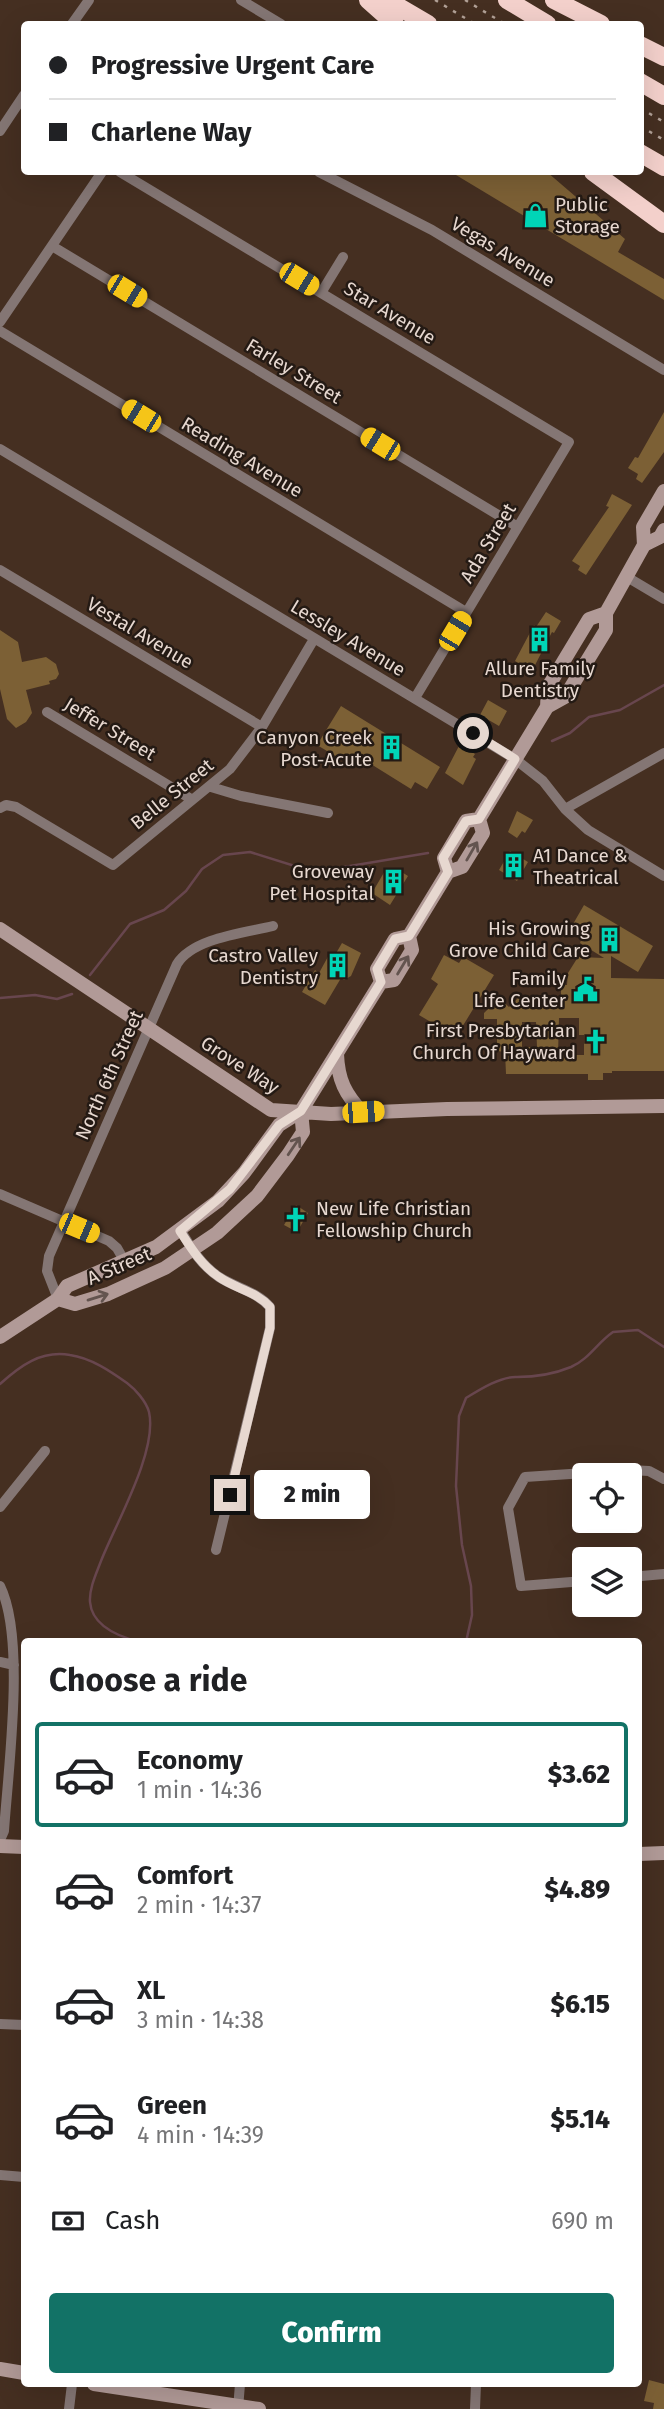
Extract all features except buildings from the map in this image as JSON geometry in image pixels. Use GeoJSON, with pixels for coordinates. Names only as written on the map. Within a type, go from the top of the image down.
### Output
{"type":"FeatureCollection","features":[{"type":"Feature","properties":{"kind":"highway"},"geometry":{"type":"LineString","coordinates":[[368,0],[392,21]]}},
{"type":"Feature","properties":{"kind":"highway"},"geometry":{"type":"LineString","coordinates":[[387,0],[423,21]]}},
{"type":"Feature","properties":{"kind":"highway"},"geometry":{"type":"LineString","coordinates":[[507,0],[542,21]]}},
{"type":"Feature","properties":{"kind":"highway"},"geometry":{"type":"LineString","coordinates":[[554,0],[595,21]]}},
{"type":"Feature","properties":{"kind":"highway"},"geometry":{"type":"LineString","coordinates":[[644,47],[664,57]]}},
{"type":"Feature","properties":{"kind":"highway"},"geometry":{"type":"LineString","coordinates":[[644,84],[664,96]]}},
{"type":"Feature","properties":{"kind":"highway"},"geometry":{"type":"LineString","coordinates":[[644,155],[664,167]]}},
{"type":"Feature","properties":{"kind":"highway"},"geometry":{"type":"LineString","coordinates":[[597,175],[664,224]]}},
{"type":"Feature","properties":{"kind":"main road"},"geometry":{"type":"LineString","coordinates":[[547,707],[565,697],[606,631],[606,613],[644,545],[642,527],[664,491]]}},
{"type":"Feature","properties":{"kind":"main road"},"geometry":{"type":"LineString","coordinates":[[644,545],[660,537],[664,530]]}},
{"type":"Feature","properties":{"kind":"main road"},"geometry":{"type":"LineString","coordinates":[[381,982],[394,980],[412,950],[409,936],[448,872],[462,867],[474,847],[482,833],[479,819],[547,707],[548,687],[589,619],[606,613]]}},
{"type":"Feature","properties":{"kind":"main road"},"geometry":{"type":"LineString","coordinates":[[448,872],[443,858],[466,821],[479,819]]}},
{"type":"Feature","properties":{"kind":"main road","name":"Grove Way"},"geometry":{"type":"LineString","coordinates":[[0,929],[271,1110],[331,1114],[447,1109],[664,1107]]}},
{"type":"Feature","properties":{"kind":"main road"},"geometry":{"type":"LineString","coordinates":[[301,1111],[381,982],[377,969],[395,939],[409,936]]}},
{"type":"Feature","properties":{"kind":"main road"},"geometry":{"type":"LineString","coordinates":[[337,1054],[341,1083],[347,1095],[363,1112]]}},
{"type":"Feature","properties":{"kind":"main road","name":"A Street"},"geometry":{"type":"LineString","coordinates":[[0,1337],[58,1299],[67,1286],[125,1262],[180,1231],[230,1189],[279,1125],[301,1111],[303,1132],[267,1183],[234,1219],[193,1251],[150,1276],[108,1294],[75,1304],[58,1299]]}},
{"type":"Feature","properties":{"kind":"main road"},"geometry":{"type":"LineString","coordinates":[[0,1846],[21,1847]]}},
{"type":"Feature","properties":{"kind":"main road"},"geometry":{"type":"LineString","coordinates":[[642,1854],[664,1853]]}},
{"type":"Feature","properties":{"kind":"main road"},"geometry":{"type":"LineString","coordinates":[[0,2369],[21,2372]]}},
{"type":"Feature","properties":{"kind":"main road"},"geometry":{"type":"LineString","coordinates":[[113,2387],[259,2409]]}},
{"type":"Feature","properties":{"kind":"street"},"geometry":{"type":"LineString","coordinates":[[77,21],[89,0]]}},
{"type":"Feature","properties":{"kind":"street"},"geometry":{"type":"LineString","coordinates":[[241,0],[276,21]]}},
{"type":"Feature","properties":{"kind":"street"},"geometry":{"type":"LineString","coordinates":[[0,131],[21,100]]}},
{"type":"Feature","properties":{"kind":"street"},"geometry":{"type":"LineString","coordinates":[[0,322],[100,175]]}},
{"type":"Feature","properties":{"kind":"street","name":"Star Avenue"},"geometry":{"type":"LineString","coordinates":[[125,175],[569,442]]}},
{"type":"Feature","properties":{"kind":"street","name":"Vegas Avenue"},"geometry":{"type":"LineString","coordinates":[[325,175],[432,230],[664,370]]}},
{"type":"Feature","properties":{"kind":"street","name":"Farley Street"},"geometry":{"type":"LineString","coordinates":[[52,246],[518,527]]}},
{"type":"Feature","properties":{"kind":"street"},"geometry":{"type":"LineString","coordinates":[[321,293],[343,257]]}},
{"type":"Feature","properties":{"kind":"street","name":"Reading Avenue"},"geometry":{"type":"LineString","coordinates":[[0,331],[466,612]]}},
{"type":"Feature","properties":{"kind":"street","name":"Ada Street"},"geometry":{"type":"LineString","coordinates":[[415,698],[569,442]]}},
{"type":"Feature","properties":{"kind":"street","name":"Lessley Avenue"},"geometry":{"type":"LineString","coordinates":[[0,449],[515,759],[543,782],[565,809],[588,830],[664,876]]}},
{"type":"Feature","properties":{"kind":"street","name":"Vestal Avenue"},"geometry":{"type":"LineString","coordinates":[[0,570],[262,727]]}},
{"type":"Feature","properties":{"kind":"street"},"geometry":{"type":"LineString","coordinates":[[627,577],[664,599]]}},
{"type":"Feature","properties":{"kind":"street","name":"Belle Street"},"geometry":{"type":"LineString","coordinates":[[3,807],[27,813],[113,865],[230,769],[262,727],[314,639]]}},
{"type":"Feature","properties":{"kind":"street","name":"Jeffer Street"},"geometry":{"type":"LineString","coordinates":[[47,712],[191,799]]}},
{"type":"Feature","properties":{"kind":"street"},"geometry":{"type":"LineString","coordinates":[[565,809],[664,753]]}},
{"type":"Feature","properties":{"kind":"street"},"geometry":{"type":"LineString","coordinates":[[211,787],[241,796],[328,813]]}},
{"type":"Feature","properties":{"kind":"street","name":"North 6th Street"},"geometry":{"type":"LineString","coordinates":[[58,1299],[50,1281],[47,1264],[177,964],[188,949],[272,926]]}},
{"type":"Feature","properties":{"kind":"street"},"geometry":{"type":"LineString","coordinates":[[0,1194],[109,1241],[117,1248],[125,1262]]}},
{"type":"Feature","properties":{"kind":"street"},"geometry":{"type":"LineString","coordinates":[[180,1231],[201,1262],[219,1278],[261,1297],[270,1307],[270,1328],[216,1550]]}},
{"type":"Feature","properties":{"kind":"street"},"geometry":{"type":"LineString","coordinates":[[0,1507],[45,1451]]}},
{"type":"Feature","properties":{"kind":"street"},"geometry":{"type":"LineString","coordinates":[[572,1582],[521,1586],[508,1508],[525,1477],[630,1470],[649,1471],[664,1479]]}},
{"type":"Feature","properties":{"kind":"street"},"geometry":{"type":"LineString","coordinates":[[642,1576],[664,1574]]}},
{"type":"Feature","properties":{"kind":"street"},"geometry":{"type":"LineString","coordinates":[[0,1586],[7,1601],[14,1665],[4,1831],[0,1840]]}},
{"type":"Feature","properties":{"kind":"street"},"geometry":{"type":"LineString","coordinates":[[0,1662],[14,1665]]}},
{"type":"Feature","properties":{"kind":"street"},"geometry":{"type":"LineString","coordinates":[[0,2024],[21,2025]]}},
{"type":"Feature","properties":{"kind":"street"},"geometry":{"type":"LineString","coordinates":[[0,2175],[21,2177]]}},
{"type":"Feature","properties":{"kind":"street"},"geometry":{"type":"LineString","coordinates":[[69,2409],[72,2387]]}},
{"type":"Feature","properties":{"kind":"street"},"geometry":{"type":"LineString","coordinates":[[238,2407],[240,2387]]}},
{"type":"Feature","properties":{"kind":"street"},"geometry":{"type":"LineString","coordinates":[[475,2409],[476,2387]]}},
{"type":"Feature","properties":{"kind":"waterway"},"geometry":{"type":"LineString","coordinates":[[552,741],[570,733],[589,717],[620,710],[664,685]]}},
{"type":"Feature","properties":{"kind":"waterway"},"geometry":{"type":"LineString","coordinates":[[90,975],[130,924],[164,910],[186,891],[202,869],[223,855],[250,852],[314,872],[428,853]]}},
{"type":"Feature","properties":{"kind":"waterway"},"geometry":{"type":"LineString","coordinates":[[0,998],[35,995],[57,999],[72,994]]}},
{"type":"Feature","properties":{"kind":"waterway"},"geometry":{"type":"LineString","coordinates":[[467,1638],[472,1615],[471,1586],[462,1545],[456,1486],[459,1416],[466,1398],[504,1379],[544,1375],[571,1367],[583,1360],[613,1332],[638,1330],[664,1347]]}},
{"type":"Feature","properties":{"kind":"waterway"},"geometry":{"type":"LineString","coordinates":[[0,1384],[15,1371],[40,1357],[70,1355],[93,1362],[114,1374],[127,1383],[145,1404],[149,1412],[150,1428],[147,1447],[134,1488],[97,1571],[90,1597],[92,1610],[101,1624],[127,1638]]}},
{"type":"Feature","properties":{"kind":"railway"},"geometry":{"type":"LineString","coordinates":[[435,0],[470,21]]}},
{"type":"Feature","properties":{"kind":"railway"},"geometry":{"type":"LineString","coordinates":[[465,0],[500,21]]}},
{"type":"Feature","properties":{"kind":"railway"},"geometry":{"type":"LineString","coordinates":[[644,110],[664,122]]}},
{"type":"Feature","properties":{"kind":"railway"},"geometry":{"type":"LineString","coordinates":[[644,128],[664,140]]}},
{"type":"Feature","properties":{"kind":"place","name":"Public Storage"},"geometry":{"type":"Point","coordinates":[535,215]}},
{"type":"Feature","properties":{"kind":"place","name":"Allure Family Dentistry"},"geometry":{"type":"Point","coordinates":[540,640]}},
{"type":"Feature","properties":{"kind":"place","name":"Canyon Creek Post-Acute"},"geometry":{"type":"Point","coordinates":[392,748]}},
{"type":"Feature","properties":{"kind":"place","name":"A1 Dance & Theatrical"},"geometry":{"type":"Point","coordinates":[513,866]}},
{"type":"Feature","properties":{"kind":"place","name":"Groveway Pet Hospital"},"geometry":{"type":"Point","coordinates":[394,882]}},
{"type":"Feature","properties":{"kind":"place","name":"His Growing Grove Child Care"},"geometry":{"type":"Point","coordinates":[610,939]}},
{"type":"Feature","properties":{"kind":"place","name":"Castro Valley Dentistry"},"geometry":{"type":"Point","coordinates":[338,966]}},
{"type":"Feature","properties":{"kind":"place","name":"Family Life Center"},"geometry":{"type":"Point","coordinates":[586,989]}},
{"type":"Feature","properties":{"kind":"place","name":"First Presbytarian Church Of Hayward"},"geometry":{"type":"Point","coordinates":[596,1041]}},
{"type":"Feature","properties":{"kind":"place","name":"New Life Christian Fellowship Church"},"geometry":{"type":"Point","coordinates":[296,1219]}},
{"type":"Feature","properties":{"kind":"route"},"geometry":{"type":"LineString","coordinates":[[230,1495],[270,1328],[270,1307],[261,1297],[219,1278],[201,1262],[180,1231],[194,1222],[230,1189],[279,1125],[301,1111],[381,982],[377,969],[383,958],[395,939],[409,936],[448,872],[443,858],[466,821],[479,819],[515,759],[473,733]]}}]}
